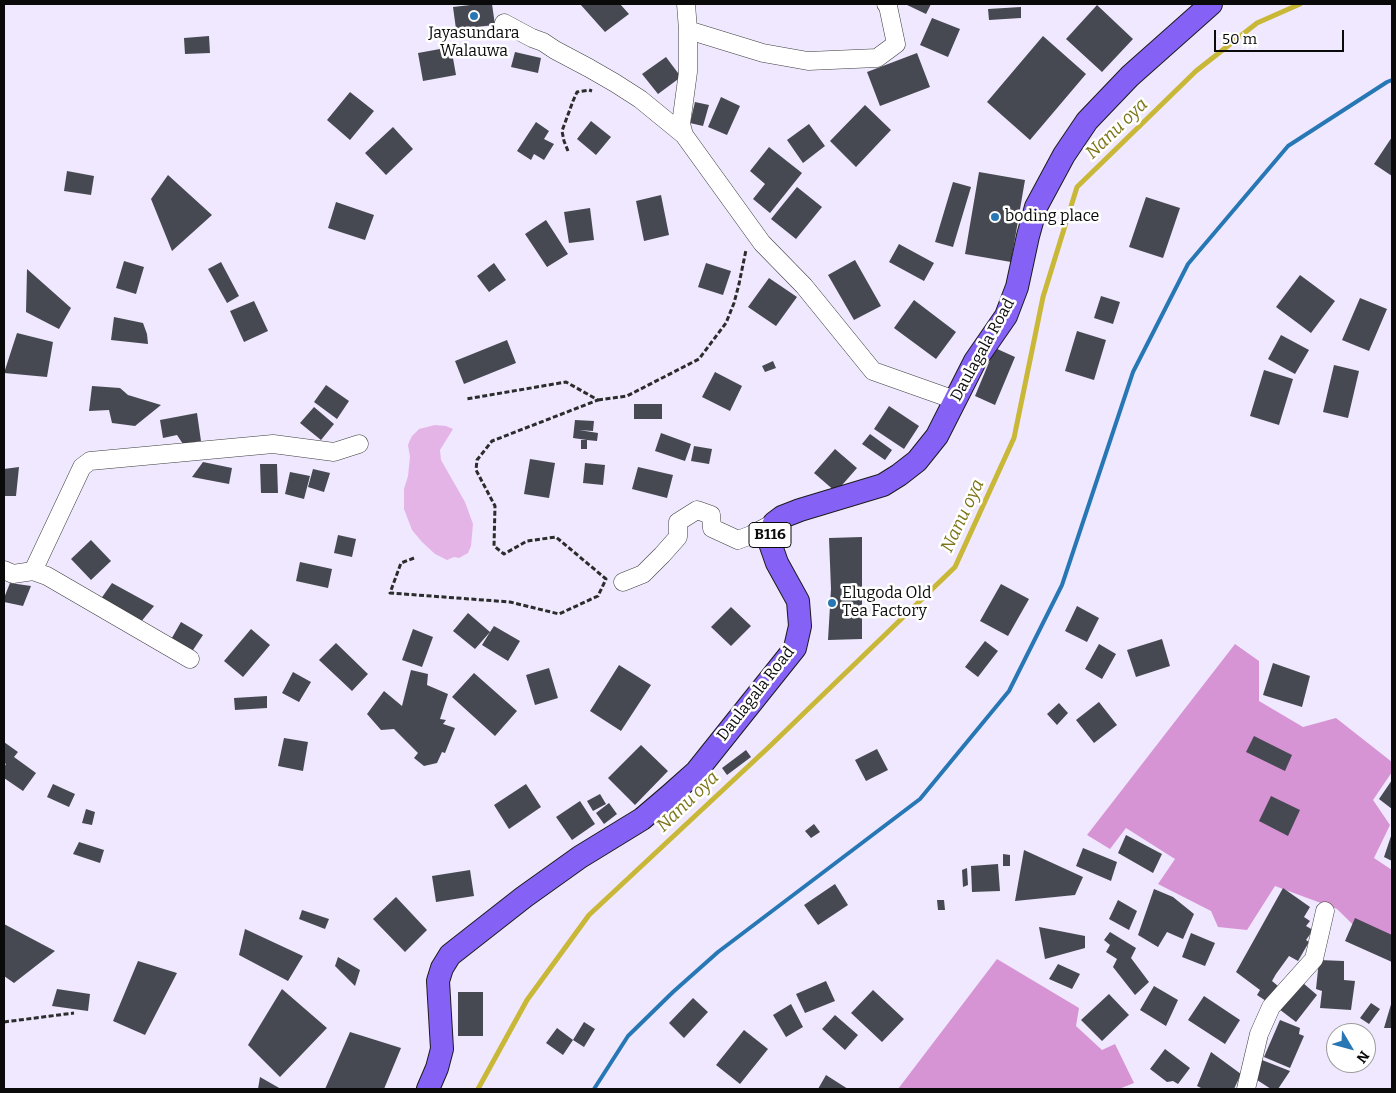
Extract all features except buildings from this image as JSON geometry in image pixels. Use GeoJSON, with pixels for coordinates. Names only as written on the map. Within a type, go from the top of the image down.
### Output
{"type":"FeatureCollection","features":[{"type":"Feature","properties":{"kind":"main road","name":"Daulagala Road"},"geometry":{"type":"LineString","coordinates":[[428,1089],[437,1068],[442,1049],[438,981],[442,968],[450,956],[580,857],[642,819],[696,772],[795,648],[800,626],[798,601],[777,563],[770,543],[770,534],[774,523],[782,517],[800,510],[883,486],[918,461],[937,436],[975,361],[1006,316],[1017,287],[1036,207],[1064,155],[1087,120],[1130,76],[1211,4]]}},
{"type":"Feature","properties":{"kind":"street"},"geometry":{"type":"LineString","coordinates":[[684,134],[681,124],[688,72],[686,4]]}},
{"type":"Feature","properties":{"kind":"street"},"geometry":{"type":"LineString","coordinates":[[688,30],[763,53],[808,61],[878,58],[896,44],[886,4]]}},
{"type":"Feature","properties":{"kind":"street"},"geometry":{"type":"LineString","coordinates":[[504,23],[543,42],[621,87],[640,99],[684,134],[762,242],[804,286],[874,371],[955,400]]}},
{"type":"Feature","properties":{"kind":"street"},"geometry":{"type":"LineString","coordinates":[[33,571],[82,468],[90,460],[273,444],[334,452],[359,444]]}},
{"type":"Feature","properties":{"kind":"street"},"geometry":{"type":"LineString","coordinates":[[623,582],[643,574],[678,537],[678,522],[696,510],[711,515],[712,528],[738,540],[774,523]]}},
{"type":"Feature","properties":{"kind":"street"},"geometry":{"type":"LineString","coordinates":[[4,570],[13,574],[33,571],[47,576],[190,659]]}},
{"type":"Feature","properties":{"kind":"street"},"geometry":{"type":"LineString","coordinates":[[1246,1089],[1259,1034],[1271,1007],[1314,959],[1325,911]]}},
{"type":"Feature","properties":{"kind":"path"},"geometry":{"type":"LineString","coordinates":[[568,151],[562,131],[573,100],[577,92],[589,90],[594,93]]}},
{"type":"Feature","properties":{"kind":"path"},"geometry":{"type":"LineString","coordinates":[[414,558],[401,563],[390,592],[510,602],[559,614],[598,596],[606,579],[556,537],[527,542],[504,554],[494,546],[495,506],[476,470],[477,460],[492,441],[598,400],[627,396],[699,359],[726,322],[734,303],[742,272]]}},
{"type":"Feature","properties":{"kind":"path"},"geometry":{"type":"LineString","coordinates":[[466,399],[566,382],[598,400]]}},
{"type":"Feature","properties":{"kind":"path"},"geometry":{"type":"LineString","coordinates":[[4,1022],[74,1013]]}},
{"type":"Feature","properties":{"kind":"shaded area"},"geometry":{"type":"Polygon","coordinates":[[[435,425],[453,429],[440,450],[441,460],[465,502],[473,524],[471,546],[468,553],[459,558],[454,557],[447,560],[435,554],[422,542],[412,530],[404,509],[404,489],[408,476],[410,457],[408,445],[412,436],[419,429],[435,425]]]}},
{"type":"Feature","properties":{"kind":"shaded area"},"geometry":{"type":"Polygon","coordinates":[[[1235,644],[1259,661],[1259,701],[1303,727],[1336,718],[1392,762],[1392,772],[1373,800],[1390,825],[1374,858],[1392,870],[1392,963],[1337,909],[1275,886],[1247,930],[1218,927],[1211,911],[1158,884],[1175,859],[1126,828],[1110,849],[1087,835],[1235,644]]]}},
{"type":"Feature","properties":{"kind":"shaded area"},"geometry":{"type":"Polygon","coordinates":[[[997,959],[1079,1008],[1076,1026],[1102,1050],[1115,1044],[1134,1083],[1119,1089],[898,1089],[997,959]]]}},
{"type":"Feature","properties":{"kind":"waterway","name":"Nanu oya"},"geometry":{"type":"LineString","coordinates":[[478,1089],[527,1000],[589,915],[770,746],[955,567],[1014,438],[1043,297],[1077,187],[1196,71],[1257,23],[1300,4]]}},
{"type":"Feature","properties":{"kind":"railway"},"geometry":{"type":"LineString","coordinates":[[594,1089],[628,1036],[673,992],[718,952],[920,799],[1009,691],[1062,585],[1133,372],[1188,264],[1288,146],[1392,80]]}},
{"type":"Feature","properties":{"kind":"place","name":"Jayasundara Walauwa"},"geometry":{"type":"Point","coordinates":[474,16]}},
{"type":"Feature","properties":{"kind":"place","name":"boding place"},"geometry":{"type":"Point","coordinates":[995,217]}},
{"type":"Feature","properties":{"kind":"place","name":"Elugoda Old Tea Factory"},"geometry":{"type":"Point","coordinates":[832,603]}}]}
